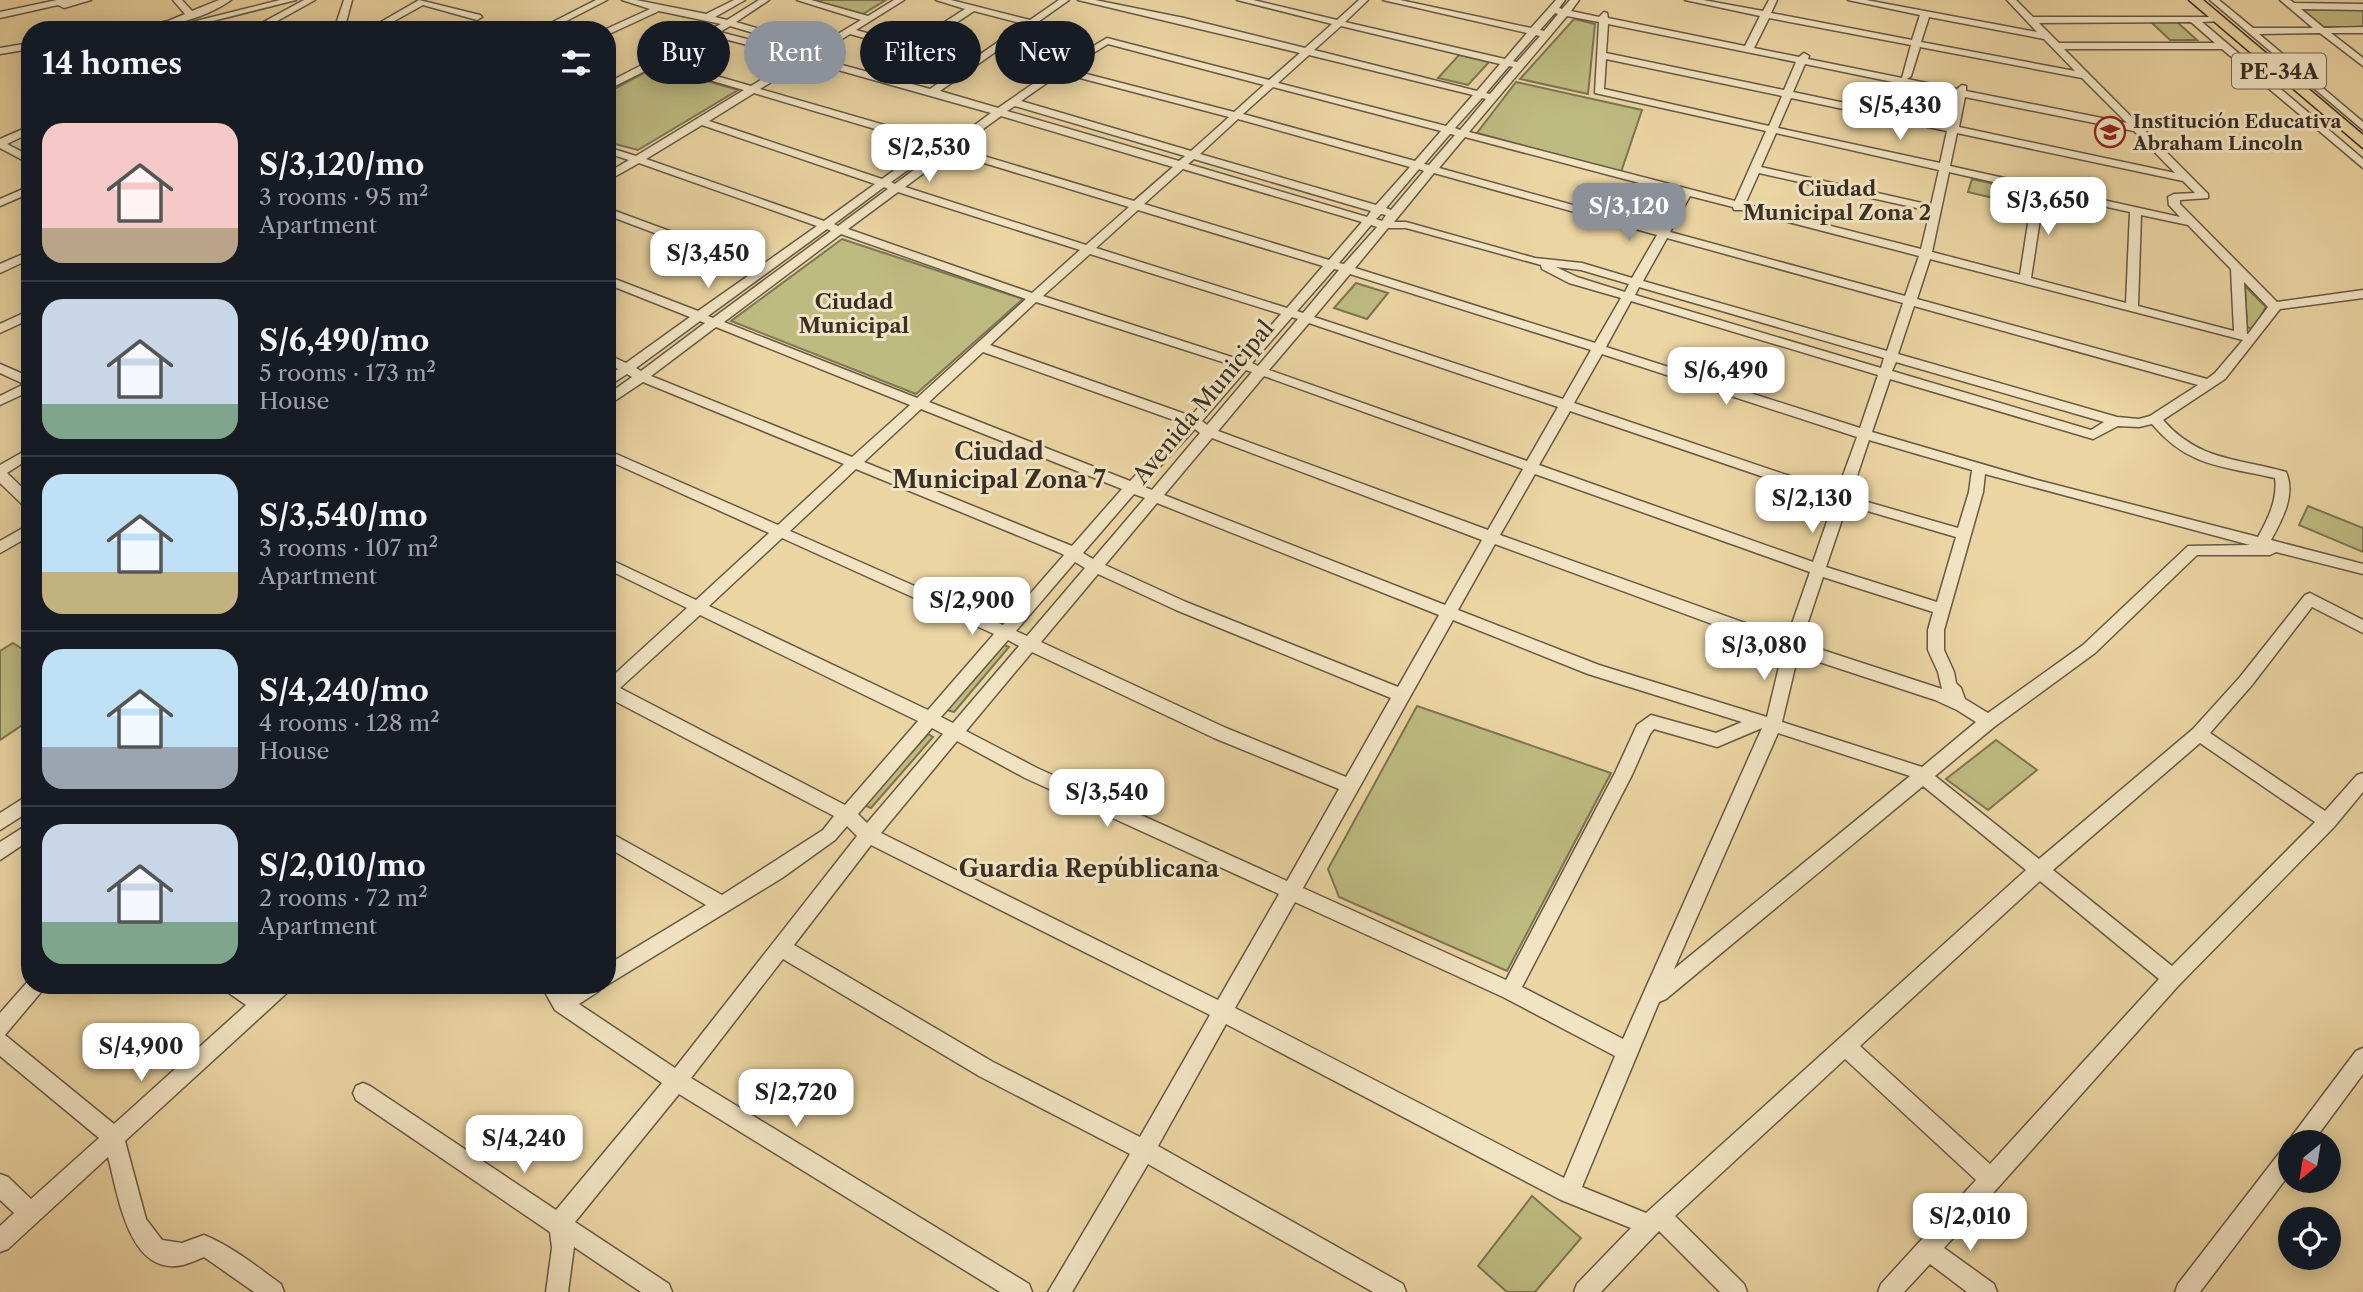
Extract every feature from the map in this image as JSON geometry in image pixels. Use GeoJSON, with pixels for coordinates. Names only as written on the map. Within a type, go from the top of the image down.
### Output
{"type":"FeatureCollection","features":[{"type":"Feature","properties":{"kind":"highway","name":"PE-34A"},"geometry":{"type":"LineString","coordinates":[[2195,0],[2363,143]]}},
{"type":"Feature","properties":{"kind":"street"},"geometry":{"type":"LineString","coordinates":[[0,15],[59,1],[64,5],[87,0]]}},
{"type":"Feature","properties":{"kind":"street"},"geometry":{"type":"LineString","coordinates":[[177,0],[190,14]]}},
{"type":"Feature","properties":{"kind":"street"},"geometry":{"type":"LineString","coordinates":[[174,21],[227,0]]}},
{"type":"Feature","properties":{"kind":"street"},"geometry":{"type":"LineString","coordinates":[[210,21],[292,0]]}},
{"type":"Feature","properties":{"kind":"street"},"geometry":{"type":"LineString","coordinates":[[270,21],[311,0]]}},
{"type":"Feature","properties":{"kind":"street"},"geometry":{"type":"LineString","coordinates":[[342,21],[348,0]]}},
{"type":"Feature","properties":{"kind":"street"},"geometry":{"type":"LineString","coordinates":[[560,21],[603,0]]}},
{"type":"Feature","properties":{"kind":"street"},"geometry":{"type":"LineString","coordinates":[[626,0],[656,9]]}},
{"type":"Feature","properties":{"kind":"street"},"geometry":{"type":"LineString","coordinates":[[708,17],[741,0]]}},
{"type":"Feature","properties":{"kind":"street"},"geometry":{"type":"LineString","coordinates":[[727,21],[765,0]]}},
{"type":"Feature","properties":{"kind":"street"},"geometry":{"type":"LineString","coordinates":[[801,0],[869,19]]}},
{"type":"Feature","properties":{"kind":"street"},"geometry":{"type":"LineString","coordinates":[[848,31],[900,0]]}},
{"type":"Feature","properties":{"kind":"street"},"geometry":{"type":"LineString","coordinates":[[940,0],[1022,21]]}},
{"type":"Feature","properties":{"kind":"street"},"geometry":{"type":"LineString","coordinates":[[1033,21],[1065,0]]}},
{"type":"Feature","properties":{"kind":"street"},"geometry":{"type":"LineString","coordinates":[[1082,0],[1128,12],[1184,21],[1493,97]]}},
{"type":"Feature","properties":{"kind":"street"},"geometry":{"type":"LineString","coordinates":[[1128,12],[1144,0]]}},
{"type":"Feature","properties":{"kind":"street"},"geometry":{"type":"LineString","coordinates":[[1241,0],[1513,64]]}},
{"type":"Feature","properties":{"kind":"street"},"geometry":{"type":"LineString","coordinates":[[616,682],[777,532],[1364,0]]}},
{"type":"Feature","properties":{"kind":"street"},"geometry":{"type":"LineString","coordinates":[[1387,0],[1540,33]]}},
{"type":"Feature","properties":{"kind":"street"},"geometry":{"type":"LineString","coordinates":[[1689,0],[2087,76]]}},
{"type":"Feature","properties":{"kind":"street"},"geometry":{"type":"LineString","coordinates":[[1750,46],[1773,0]]}},
{"type":"Feature","properties":{"kind":"street"},"geometry":{"type":"LineString","coordinates":[[1852,0],[2050,37]]}},
{"type":"Feature","properties":{"kind":"street"},"geometry":{"type":"LineString","coordinates":[[2011,0],[2204,196],[2174,197],[2175,205],[2274,306]]}},
{"type":"Feature","properties":{"kind":"street"},"geometry":{"type":"LineString","coordinates":[[2214,0],[2363,127]]}},
{"type":"Feature","properties":{"kind":"street"},"geometry":{"type":"LineString","coordinates":[[387,21],[422,2],[477,17]]}},
{"type":"Feature","properties":{"kind":"street"},"geometry":{"type":"LineString","coordinates":[[2288,3],[2363,7]]}},
{"type":"Feature","properties":{"kind":"street"},"geometry":{"type":"LineString","coordinates":[[2288,3],[2363,62]]}},
{"type":"Feature","properties":{"kind":"street"},"geometry":{"type":"LineString","coordinates":[[1564,4],[1604,18],[2136,125]]}},
{"type":"Feature","properties":{"kind":"street","name":"Avenida Municipal"},"geometry":{"type":"LineString","coordinates":[[560,1223],[677,1081],[869,835],[1153,495],[1244,365],[1478,93],[1513,64],[1564,4]]}},
{"type":"Feature","properties":{"kind":"street"},"geometry":{"type":"LineString","coordinates":[[616,28],[656,9],[666,8],[722,21]]}},
{"type":"Feature","properties":{"kind":"street"},"geometry":{"type":"LineString","coordinates":[[953,21],[973,8]]}},
{"type":"Feature","properties":{"kind":"street"},"geometry":{"type":"LineString","coordinates":[[188,21],[190,14]]}},
{"type":"Feature","properties":{"kind":"street"},"geometry":{"type":"LineString","coordinates":[[1906,76],[1925,14]]}},
{"type":"Feature","properties":{"kind":"street"},"geometry":{"type":"LineString","coordinates":[[1604,18],[1906,76],[1962,91]]}},
{"type":"Feature","properties":{"kind":"street"},"geometry":{"type":"LineString","coordinates":[[1604,18],[1599,91],[2194,223]]}},
{"type":"Feature","properties":{"kind":"street"},"geometry":{"type":"LineString","coordinates":[[2193,19],[2363,165]]}},
{"type":"Feature","properties":{"kind":"street"},"geometry":{"type":"LineString","coordinates":[[2032,20],[2218,19]]}},
{"type":"Feature","properties":{"kind":"street"},"geometry":{"type":"LineString","coordinates":[[2251,31],[2363,30]]}},
{"type":"Feature","properties":{"kind":"street"},"geometry":{"type":"LineString","coordinates":[[848,31],[860,34]]}},
{"type":"Feature","properties":{"kind":"street"},"geometry":{"type":"LineString","coordinates":[[1095,48],[1107,41],[1274,82],[1738,208],[2025,279],[2247,338]]}},
{"type":"Feature","properties":{"kind":"street"},"geometry":{"type":"LineString","coordinates":[[2058,46],[2226,46]]}},
{"type":"Feature","properties":{"kind":"street"},"geometry":{"type":"LineString","coordinates":[[0,51],[21,48]]}},
{"type":"Feature","properties":{"kind":"street"},"geometry":{"type":"LineString","coordinates":[[1602,55],[2189,179]]}},
{"type":"Feature","properties":{"kind":"street"},"geometry":{"type":"LineString","coordinates":[[1738,208],[1803,58]]}},
{"type":"Feature","properties":{"kind":"street","name":"Avenida Municipal"},"geometry":{"type":"LineString","coordinates":[[616,970],[829,835],[1133,486],[1259,373],[1493,97],[1513,64]]}},
{"type":"Feature","properties":{"kind":"street"},"geometry":{"type":"LineString","coordinates":[[846,68],[1383,225],[1406,225],[1534,261],[1582,267],[2116,421],[2139,423],[2155,419],[2220,376],[2247,338],[2274,310],[2274,306]]}},
{"type":"Feature","properties":{"kind":"street"},"geometry":{"type":"LineString","coordinates":[[616,82],[637,70]]}},
{"type":"Feature","properties":{"kind":"street"},"geometry":{"type":"LineString","coordinates":[[1095,79],[1238,116],[2208,384]]}},
{"type":"Feature","properties":{"kind":"street"},"geometry":{"type":"LineString","coordinates":[[730,83],[938,144]]}},
{"type":"Feature","properties":{"kind":"street"},"geometry":{"type":"LineString","coordinates":[[616,172],[763,84]]}},
{"type":"Feature","properties":{"kind":"street"},"geometry":{"type":"LineString","coordinates":[[932,92],[944,84]]}},
{"type":"Feature","properties":{"kind":"street"},"geometry":{"type":"LineString","coordinates":[[616,396],[1039,84]]}},
{"type":"Feature","properties":{"kind":"street"},"geometry":{"type":"LineString","coordinates":[[1569,1192],[1654,997],[1766,724],[1926,254],[1962,91]]}},
{"type":"Feature","properties":{"kind":"street"},"geometry":{"type":"LineString","coordinates":[[1013,102],[1378,209],[1393,214],[1406,225]]}},
{"type":"Feature","properties":{"kind":"street"},"geometry":{"type":"LineString","coordinates":[[616,377],[987,108]]}},
{"type":"Feature","properties":{"kind":"street"},"geometry":{"type":"LineString","coordinates":[[700,121],[1089,250],[1379,341],[1842,499],[1961,534]]}},
{"type":"Feature","properties":{"kind":"street"},"geometry":{"type":"LineString","coordinates":[[0,143],[21,134]]}},
{"type":"Feature","properties":{"kind":"street"},"geometry":{"type":"LineString","coordinates":[[0,143],[21,156]]}},
{"type":"Feature","properties":{"kind":"street"},"geometry":{"type":"LineString","coordinates":[[950,149],[1446,299],[1863,434],[1979,468],[2363,569]]}},
{"type":"Feature","properties":{"kind":"street"},"geometry":{"type":"LineString","coordinates":[[616,153],[827,224],[982,281],[1036,296],[1244,365],[1259,373],[1819,570],[1941,608]]}},
{"type":"Feature","properties":{"kind":"street"},"geometry":{"type":"LineString","coordinates":[[1754,169],[1937,209]]}},
{"type":"Feature","properties":{"kind":"street"},"geometry":{"type":"LineString","coordinates":[[2025,279],[2039,189]]}},
{"type":"Feature","properties":{"kind":"street"},"geometry":{"type":"LineString","coordinates":[[0,203],[21,193]]}},
{"type":"Feature","properties":{"kind":"street"},"geometry":{"type":"LineString","coordinates":[[1059,1292],[1144,1150],[1686,194]]}},
{"type":"Feature","properties":{"kind":"street"},"geometry":{"type":"LineString","coordinates":[[2132,308],[2136,210]]}},
{"type":"Feature","properties":{"kind":"street"},"geometry":{"type":"LineString","coordinates":[[616,214],[764,270]]}},
{"type":"Feature","properties":{"kind":"street"},"geometry":{"type":"LineString","coordinates":[[0,267],[21,258]]}},
{"type":"Feature","properties":{"kind":"street"},"geometry":{"type":"LineString","coordinates":[[1534,261],[1573,280],[1886,371],[2093,435],[2116,421]]}},
{"type":"Feature","properties":{"kind":"street"},"geometry":{"type":"LineString","coordinates":[[2238,269],[2247,338]]}},
{"type":"Feature","properties":{"kind":"street"},"geometry":{"type":"LineString","coordinates":[[616,284],[1594,670],[1908,767],[2042,868],[2173,978]]}},
{"type":"Feature","properties":{"kind":"street"},"geometry":{"type":"LineString","coordinates":[[2274,306],[2363,294]]}},
{"type":"Feature","properties":{"kind":"street"},"geometry":{"type":"LineString","coordinates":[[0,329],[21,318]]}},
{"type":"Feature","properties":{"kind":"street"},"geometry":{"type":"LineString","coordinates":[[982,347],[1490,537],[1959,703],[1988,722]]}},
{"type":"Feature","properties":{"kind":"street"},"geometry":{"type":"LineString","coordinates":[[616,362],[642,377],[1074,554],[1181,606],[1400,695]]}},
{"type":"Feature","properties":{"kind":"street"},"geometry":{"type":"LineString","coordinates":[[0,368],[21,379]]}},
{"type":"Feature","properties":{"kind":"street"},"geometry":{"type":"LineString","coordinates":[[0,401],[21,389]]}},
{"type":"Feature","properties":{"kind":"street"},"geometry":{"type":"LineString","coordinates":[[2155,419],[2173,440],[2199,456],[2281,475],[2283,490],[2273,523],[2262,542]]}},
{"type":"Feature","properties":{"kind":"street"},"geometry":{"type":"LineString","coordinates":[[21,458],[0,473],[21,495]]}},
{"type":"Feature","properties":{"kind":"street"},"geometry":{"type":"LineString","coordinates":[[616,458],[777,532],[878,573],[1220,734],[1350,786]]}},
{"type":"Feature","properties":{"kind":"street"},"geometry":{"type":"LineString","coordinates":[[1959,703],[1955,692],[1948,686],[1946,672],[1936,650],[1936,630],[1961,534],[1976,492],[1979,468]]}},
{"type":"Feature","properties":{"kind":"street"},"geometry":{"type":"LineString","coordinates":[[0,548],[21,535]]}},
{"type":"Feature","properties":{"kind":"street"},"geometry":{"type":"LineString","coordinates":[[1654,997],[1988,722],[2089,649],[2193,550],[2289,549]]}},
{"type":"Feature","properties":{"kind":"street"},"geometry":{"type":"LineString","coordinates":[[616,568],[930,719],[1031,773],[1510,991],[1628,1052]]}},
{"type":"Feature","properties":{"kind":"street"},"geometry":{"type":"LineString","coordinates":[[1585,1292],[1655,1220],[2042,868],[2199,734],[2246,681],[2310,598],[2363,627]]}},
{"type":"Feature","properties":{"kind":"street"},"geometry":{"type":"LineString","coordinates":[[616,694],[846,814],[869,835],[1221,1011],[1569,1192],[1655,1220],[1737,1292]]}},
{"type":"Feature","properties":{"kind":"street"},"geometry":{"type":"LineString","coordinates":[[1510,991],[1623,775],[1643,730],[1651,722],[1700,738],[1717,740],[1766,724]]}},
{"type":"Feature","properties":{"kind":"street"},"geometry":{"type":"LineString","coordinates":[[2199,734],[2328,822]]}},
{"type":"Feature","properties":{"kind":"street"},"geometry":{"type":"LineString","coordinates":[[1889,1292],[1989,1178],[2173,978],[2328,822],[2363,780]]}},
{"type":"Feature","properties":{"kind":"street"},"geometry":{"type":"LineString","coordinates":[[0,823],[21,808]]}},
{"type":"Feature","properties":{"kind":"street"},"geometry":{"type":"LineString","coordinates":[[0,852],[21,837]]}},
{"type":"Feature","properties":{"kind":"street"},"geometry":{"type":"LineString","coordinates":[[616,843],[722,905]]}},
{"type":"Feature","properties":{"kind":"street"},"geometry":{"type":"LineString","coordinates":[[782,948],[986,1069],[1144,1150],[1395,1292]]}},
{"type":"Feature","properties":{"kind":"street"},"geometry":{"type":"LineString","coordinates":[[0,1028],[29,994]]}},
{"type":"Feature","properties":{"kind":"street"},"geometry":{"type":"LineString","coordinates":[[246,994],[261,1004]]}},
{"type":"Feature","properties":{"kind":"street"},"geometry":{"type":"LineString","coordinates":[[0,1241],[272,994]]}},
{"type":"Feature","properties":{"kind":"street"},"geometry":{"type":"LineString","coordinates":[[556,994],[677,1081],[1021,1292]]}},
{"type":"Feature","properties":{"kind":"street"},"geometry":{"type":"LineString","coordinates":[[0,1043],[113,1136],[136,1221],[143,1236],[154,1248],[168,1254],[182,1254],[204,1246],[220,1253],[274,1292]]}},
{"type":"Feature","properties":{"kind":"street"},"geometry":{"type":"LineString","coordinates":[[1846,1047],[1989,1178]]}},
{"type":"Feature","properties":{"kind":"street"},"geometry":{"type":"LineString","coordinates":[[2309,1130],[2363,1058]]}},
{"type":"Feature","properties":{"kind":"street"},"geometry":{"type":"LineString","coordinates":[[363,1093],[426,1139],[560,1223],[661,1292]]}},
{"type":"Feature","properties":{"kind":"street"},"geometry":{"type":"LineString","coordinates":[[2186,1292],[2278,1171]]}},
{"type":"Feature","properties":{"kind":"street"},"geometry":{"type":"LineString","coordinates":[[0,1185],[29,1212]]}},
{"type":"Feature","properties":{"kind":"street"},"geometry":{"type":"LineString","coordinates":[[557,1292],[563,1248],[560,1223]]}},
{"type":"Feature","properties":{"kind":"street"},"geometry":{"type":"LineString","coordinates":[[1928,1249],[1986,1292]]}},
{"type":"Feature","properties":{"kind":"shaded area"},"geometry":{"type":"Polygon","coordinates":[[[812,0],[886,0],[863,14],[812,0]]]}},
{"type":"Feature","properties":{"kind":"shaded area"},"geometry":{"type":"Polygon","coordinates":[[[2301,9],[2363,10],[2363,27],[2323,27],[2301,9]]]}},
{"type":"Feature","properties":{"kind":"shaded area"},"geometry":{"type":"Polygon","coordinates":[[[1574,19],[1595,24],[1588,94],[1520,79],[1574,19]]]}},
{"type":"Feature","properties":{"kind":"shaded area"},"geometry":{"type":"Polygon","coordinates":[[[2151,22],[2177,22],[2197,40],[2170,40],[2151,22]]]}},
{"type":"Feature","properties":{"kind":"shaded area"},"geometry":{"type":"Polygon","coordinates":[[[1459,55],[1489,62],[1468,85],[1438,78],[1459,55]]]}},
{"type":"Feature","properties":{"kind":"shaded area"},"geometry":{"type":"Polygon","coordinates":[[[637,76],[637,84],[718,84],[738,90],[638,150],[616,144],[616,88],[637,76]]]}},
{"type":"Feature","properties":{"kind":"shaded area"},"geometry":{"type":"Polygon","coordinates":[[[1516,82],[1642,110],[1621,172],[1477,133],[1516,82]]]}},
{"type":"Feature","properties":{"kind":"shaded area"},"geometry":{"type":"Polygon","coordinates":[[[1972,179],[2026,191],[2023,205],[1968,192],[1972,179]]]}},
{"type":"Feature","properties":{"kind":"shaded area"},"geometry":{"type":"Polygon","coordinates":[[[842,239],[1023,299],[916,394],[731,321],[842,239]]]}},
{"type":"Feature","properties":{"kind":"shaded area"},"geometry":{"type":"Polygon","coordinates":[[[1356,283],[1388,293],[1367,319],[1334,308],[1356,283]]]}},
{"type":"Feature","properties":{"kind":"shaded area"},"geometry":{"type":"Polygon","coordinates":[[[2245,286],[2266,307],[2253,329],[2247,327],[2245,286]]]}},
{"type":"Feature","properties":{"kind":"shaded area"},"geometry":{"type":"Polygon","coordinates":[[[2308,506],[2363,528],[2363,552],[2299,525],[2308,506]]]}},
{"type":"Feature","properties":{"kind":"shaded area"},"geometry":{"type":"Polygon","coordinates":[[[13,643],[21,648],[21,726],[0,740],[0,651],[13,643]]]}},
{"type":"Feature","properties":{"kind":"shaded area"},"geometry":{"type":"Polygon","coordinates":[[[1004,645],[1009,647],[954,712],[947,710],[1004,645]]]}},
{"type":"Feature","properties":{"kind":"shaded area"},"geometry":{"type":"Polygon","coordinates":[[[1417,706],[1611,773],[1507,971],[1339,897],[1328,869],[1417,706]]]}},
{"type":"Feature","properties":{"kind":"shaded area"},"geometry":{"type":"Polygon","coordinates":[[[928,734],[933,737],[871,808],[864,805],[928,734]]]}},
{"type":"Feature","properties":{"kind":"shaded area"},"geometry":{"type":"Polygon","coordinates":[[[1996,740],[2037,770],[1988,810],[1946,779],[1996,740]]]}},
{"type":"Feature","properties":{"kind":"shaded area"},"geometry":{"type":"Polygon","coordinates":[[[1532,1196],[1581,1238],[1535,1292],[1507,1292],[1478,1266],[1532,1196]]]}},
{"type":"Feature","properties":{"kind":"place","name":"Institución Educativa Abraham Lincoln"},"geometry":{"type":"Point","coordinates":[2110,132]}},
{"type":"Feature","properties":{"kind":"district","name":"Ciudad Municipal Zona 2"},"geometry":{"type":"Point","coordinates":[1837,200]}},
{"type":"Feature","properties":{"kind":"district","name":"Ciudad Municipal"},"geometry":{"type":"Point","coordinates":[854,313]}},
{"type":"Feature","properties":{"kind":"district","name":"Ciudad Municipal Zona 7"},"geometry":{"type":"Point","coordinates":[999,465]}},
{"type":"Feature","properties":{"kind":"district","name":"Guardia Repúblicana"},"geometry":{"type":"Point","coordinates":[1089,868]}}]}
